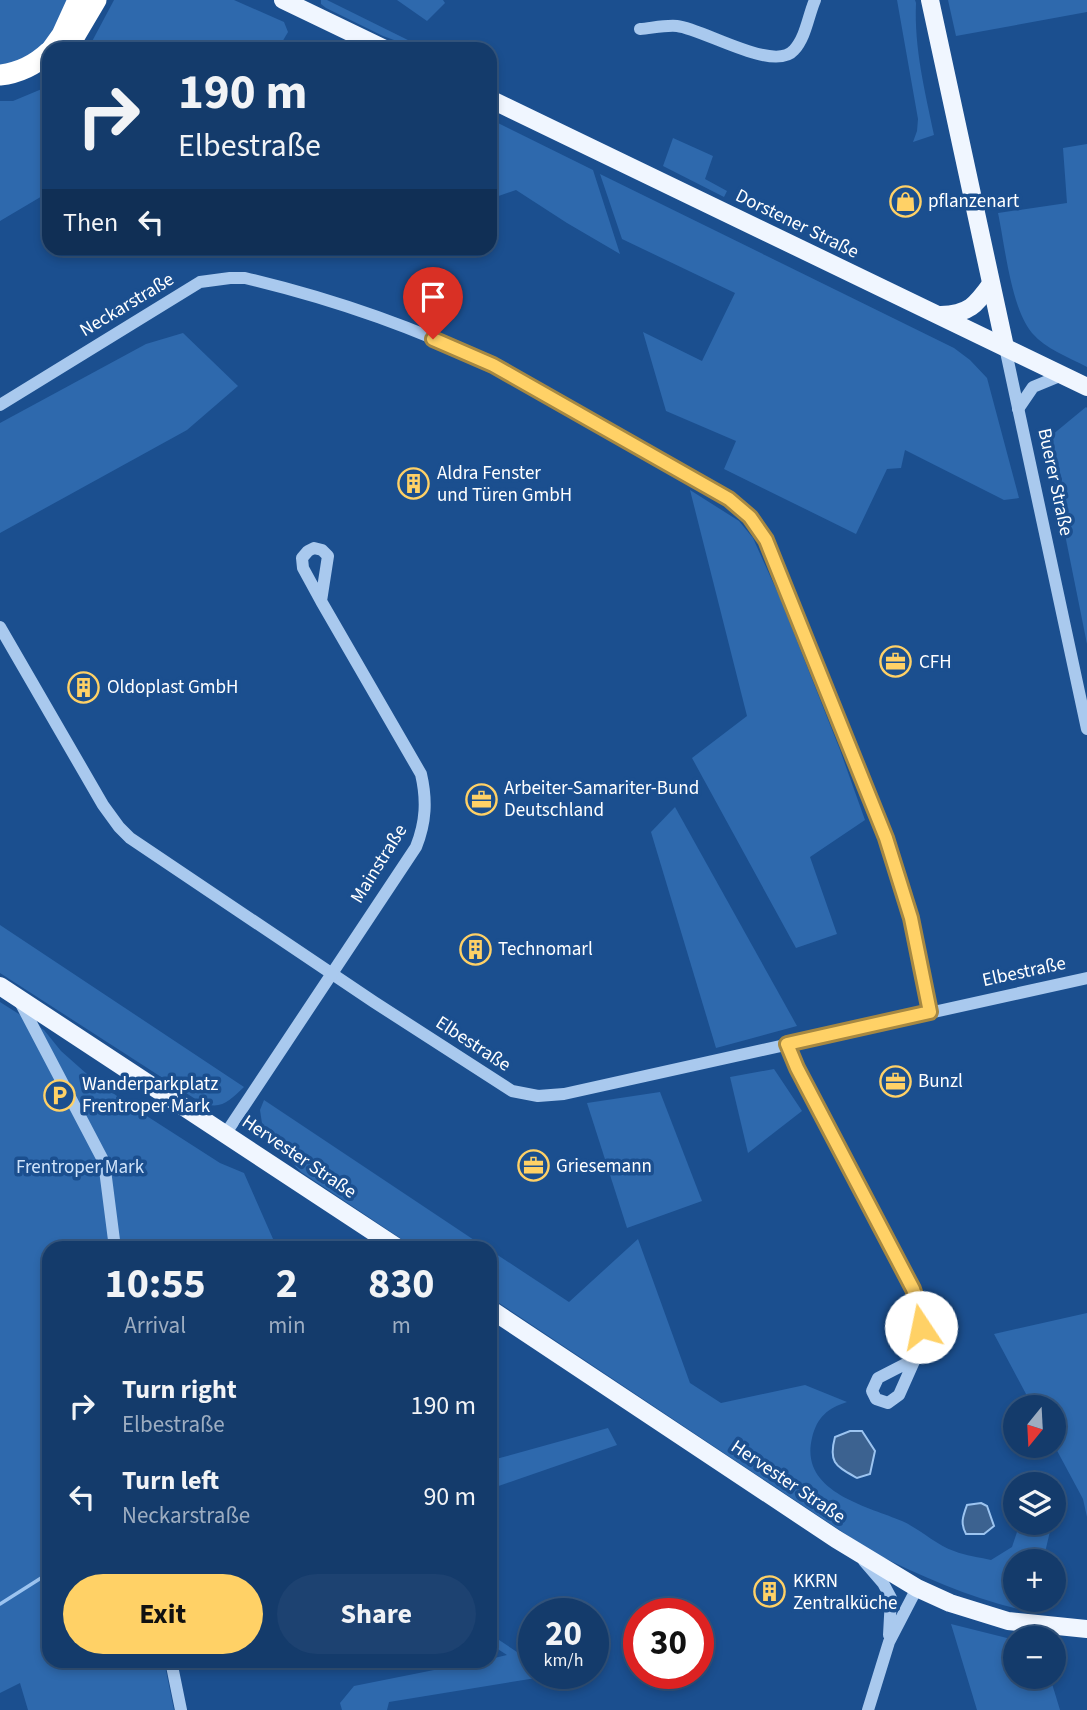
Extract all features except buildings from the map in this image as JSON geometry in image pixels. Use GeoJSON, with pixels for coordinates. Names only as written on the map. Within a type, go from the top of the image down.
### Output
{"type":"FeatureCollection","features":[{"type":"Feature","properties":{"kind":"highway"},"geometry":{"type":"LineString","coordinates":[[57,42],[78,0]]}},
{"type":"Feature","properties":{"kind":"highway"},"geometry":{"type":"LineString","coordinates":[[71,42],[96,0]]}},
{"type":"Feature","properties":{"kind":"highway"},"geometry":{"type":"LineString","coordinates":[[0,75],[20,71],[42,59]]}},
{"type":"Feature","properties":{"kind":"highway"},"geometry":{"type":"LineString","coordinates":[[0,86],[27,80],[42,71]]}},
{"type":"Feature","properties":{"kind":"main road"},"geometry":{"type":"LineString","coordinates":[[283,0],[307,5],[373,42]]}},
{"type":"Feature","properties":{"kind":"main road","name":"Buerer Straße"},"geometry":{"type":"LineString","coordinates":[[930,0],[1005,347]]}},
{"type":"Feature","properties":{"kind":"main road","name":"Dorstener Straße"},"geometry":{"type":"LineString","coordinates":[[497,102],[1087,387]]}},
{"type":"Feature","properties":{"kind":"main road"},"geometry":{"type":"LineString","coordinates":[[941,316],[964,312],[974,306],[992,284]]}},
{"type":"Feature","properties":{"kind":"main road","name":"Hervester Straße"},"geometry":{"type":"LineString","coordinates":[[0,986],[388,1241]]}},
{"type":"Feature","properties":{"kind":"main road","name":"Hervester Straße"},"geometry":{"type":"LineString","coordinates":[[497,1314],[857,1553],[918,1588],[950,1604],[1008,1621],[1087,1629]]}},
{"type":"Feature","properties":{"kind":"street"},"geometry":{"type":"LineString","coordinates":[[639,29],[678,26],[764,55],[780,57],[791,53],[798,44],[815,0]]}},
{"type":"Feature","properties":{"kind":"street","name":"Neckarstraße"},"geometry":{"type":"LineString","coordinates":[[0,405],[200,282],[246,278],[370,315],[463,351],[493,365],[729,499],[750,517],[766,540],[880,824],[911,918],[930,1012]]}},
{"type":"Feature","properties":{"kind":"street","name":"Buerer Straße"},"geometry":{"type":"LineString","coordinates":[[1005,347],[1087,729]]}},
{"type":"Feature","properties":{"kind":"street","name":"Buerer Straße"},"geometry":{"type":"LineString","coordinates":[[1018,409],[1033,387],[1062,374]]}},
{"type":"Feature","properties":{"kind":"street","name":"Mainstraße"},"geometry":{"type":"LineString","coordinates":[[226,1133],[416,847],[424,828],[426,798],[421,774],[321,601]]}},
{"type":"Feature","properties":{"kind":"street","name":"Elbestraße"},"geometry":{"type":"LineString","coordinates":[[0,627],[103,805],[119,827],[143,847],[498,1084],[526,1095],[549,1097],[564,1094],[1087,978]]}},
{"type":"Feature","properties":{"kind":"street"},"geometry":{"type":"LineString","coordinates":[[18,998],[104,1162],[114,1241]]}},
{"type":"Feature","properties":{"kind":"street"},"geometry":{"type":"LineString","coordinates":[[787,1044],[913,1289],[921,1317],[915,1359]]}},
{"type":"Feature","properties":{"kind":"street"},"geometry":{"type":"LineString","coordinates":[[857,1553],[883,1583],[891,1598],[889,1643]]}},
{"type":"Feature","properties":{"kind":"street"},"geometry":{"type":"LineString","coordinates":[[868,1710],[889,1643],[918,1588]]}},
{"type":"Feature","properties":{"kind":"street"},"geometry":{"type":"LineString","coordinates":[[173,1668],[181,1710]]}},
{"type":"Feature","properties":{"kind":"green space"},"geometry":{"type":"Polygon","coordinates":[[[0,0],[69,0],[50,38],[42,42],[42,46],[28,59],[0,67],[0,0]]]}},
{"type":"Feature","properties":{"kind":"green space"},"geometry":{"type":"Polygon","coordinates":[[[114,0],[234,0],[284,22],[288,32],[282,42],[92,42],[114,0]]]}},
{"type":"Feature","properties":{"kind":"green space"},"geometry":{"type":"Polygon","coordinates":[[[321,0],[327,0],[412,42],[400,42],[383,36],[321,4],[321,0]]]}},
{"type":"Feature","properties":{"kind":"green space"},"geometry":{"type":"Polygon","coordinates":[[[397,0],[443,0],[445,3],[427,21],[397,0]]]}},
{"type":"Feature","properties":{"kind":"green space"},"geometry":{"type":"Polygon","coordinates":[[[897,0],[915,0],[916,3],[918,53],[934,135],[913,142],[918,119],[897,0]]]}},
{"type":"Feature","properties":{"kind":"green space"},"geometry":{"type":"Polygon","coordinates":[[[948,0],[1087,0],[1087,12],[956,36],[948,0]]]}},
{"type":"Feature","properties":{"kind":"green space"},"geometry":{"type":"Polygon","coordinates":[[[42,89],[42,196],[0,221],[0,101],[13,101],[42,89]]]}},
{"type":"Feature","properties":{"kind":"green space"},"geometry":{"type":"Polygon","coordinates":[[[497,122],[593,170],[620,254],[567,223],[516,190],[497,197],[497,122]]]}},
{"type":"Feature","properties":{"kind":"green space"},"geometry":{"type":"Polygon","coordinates":[[[673,138],[713,156],[705,179],[727,191],[724,197],[663,166],[673,138]]]}},
{"type":"Feature","properties":{"kind":"green space"},"geometry":{"type":"Polygon","coordinates":[[[1087,144],[1087,367],[1044,344],[1025,322],[1014,293],[998,213],[1067,203],[1063,148],[1087,144]]]}},
{"type":"Feature","properties":{"kind":"green space"},"geometry":{"type":"Polygon","coordinates":[[[600,174],[954,348],[970,360],[987,378],[1019,498],[1004,500],[905,450],[901,468],[887,469],[856,534],[724,469],[736,441],[666,411],[643,332],[702,361],[735,293],[622,239],[600,174]]]}},
{"type":"Feature","properties":{"kind":"green space"},"geometry":{"type":"Polygon","coordinates":[[[183,333],[238,386],[187,430],[0,533],[0,423],[146,344],[183,333]]]}},
{"type":"Feature","properties":{"kind":"green space"},"geometry":{"type":"Polygon","coordinates":[[[1087,408],[1087,644],[1046,440],[1087,408]]]}},
{"type":"Feature","properties":{"kind":"green space"},"geometry":{"type":"Polygon","coordinates":[[[690,490],[739,521],[753,538],[780,598],[865,820],[810,857],[837,934],[796,948],[692,758],[747,716],[690,490]]]}},
{"type":"Feature","properties":{"kind":"green space"},"geometry":{"type":"Polygon","coordinates":[[[675,807],[797,1026],[716,1048],[651,832],[675,807]]]}},
{"type":"Feature","properties":{"kind":"green space"},"geometry":{"type":"Polygon","coordinates":[[[0,925],[244,1087],[219,1105],[200,1102],[0,973],[0,925]]]}},
{"type":"Feature","properties":{"kind":"green space","name":"Frentroper Mark"},"geometry":{"type":"Polygon","coordinates":[[[0,1002],[44,1030],[61,1051],[88,1075],[128,1104],[220,1163],[244,1173],[274,1241],[42,1241],[42,1668],[165,1668],[174,1710],[28,1710],[20,1683],[0,1693],[0,1002]]]}},
{"type":"Feature","properties":{"kind":"green space"},"geometry":{"type":"Polygon","coordinates":[[[774,1069],[802,1111],[748,1153],[730,1077],[774,1069]]]}},
{"type":"Feature","properties":{"kind":"green space"},"geometry":{"type":"Polygon","coordinates":[[[660,1092],[702,1201],[627,1228],[587,1103],[660,1092]]]}},
{"type":"Feature","properties":{"kind":"green space"},"geometry":{"type":"Polygon","coordinates":[[[264,1100],[476,1241],[404,1241],[301,1172],[263,1130],[260,1110],[264,1100]]]}},
{"type":"Feature","properties":{"kind":"green space"},"geometry":{"type":"Polygon","coordinates":[[[638,1239],[690,1383],[721,1403],[805,1385],[847,1402],[824,1414],[817,1424],[812,1438],[811,1456],[816,1472],[839,1494],[902,1521],[947,1548],[991,1560],[1003,1553],[1003,1604],[951,1587],[874,1553],[497,1302],[497,1255],[569,1302],[638,1239]]]}},
{"type":"Feature","properties":{"kind":"green space"},"geometry":{"type":"Polygon","coordinates":[[[1087,1313],[1087,1517],[1083,1499],[1061,1458],[1066,1458],[1066,1395],[1027,1395],[994,1334],[1087,1313]]]}},
{"type":"Feature","properties":{"kind":"green space"},"geometry":{"type":"Polygon","coordinates":[[[608,1428],[617,1445],[497,1487],[497,1459],[608,1428]]]}},
{"type":"Feature","properties":{"kind":"green space"},"geometry":{"type":"Polygon","coordinates":[[[1016,1535],[1049,1535],[1046,1549],[1009,1549],[1016,1535]]]}},
{"type":"Feature","properties":{"kind":"green space"},"geometry":{"type":"Polygon","coordinates":[[[951,1624],[1003,1637],[1003,1689],[1054,1689],[1060,1710],[977,1710],[951,1624]]]}},
{"type":"Feature","properties":{"kind":"green space"},"geometry":{"type":"Polygon","coordinates":[[[497,1639],[518,1653],[518,1681],[389,1702],[387,1710],[342,1710],[340,1703],[354,1686],[444,1668],[497,1668],[497,1657],[507,1655],[497,1649],[497,1639]]]}},
{"type":"Feature","properties":{"kind":"shaded area"},"geometry":{"type":"Polygon","coordinates":[[[850,1431],[862,1431],[875,1451],[870,1474],[857,1478],[839,1467],[833,1458],[835,1437],[850,1431]]]}},
{"type":"Feature","properties":{"kind":"shaded area"},"geometry":{"type":"Polygon","coordinates":[[[981,1503],[987,1506],[994,1526],[984,1534],[966,1534],[963,1516],[967,1505],[981,1503]]]}},
{"type":"Feature","properties":{"kind":"waterway"},"geometry":{"type":"LineString","coordinates":[[0,1604],[42,1577]]}},
{"type":"Feature","properties":{"kind":"place","name":"pflanzenart"},"geometry":{"type":"Point","coordinates":[905,201]}},
{"type":"Feature","properties":{"kind":"place","name":"Aldra Fenster und Türen GmbH"},"geometry":{"type":"Point","coordinates":[414,484]}},
{"type":"Feature","properties":{"kind":"place","name":"CFH"},"geometry":{"type":"Point","coordinates":[896,662]}},
{"type":"Feature","properties":{"kind":"place","name":"Oldoplast GmbH"},"geometry":{"type":"Point","coordinates":[84,687]}},
{"type":"Feature","properties":{"kind":"place","name":"Arbeiter-Samariter-Bund Deutschland"},"geometry":{"type":"Point","coordinates":[481,799]}},
{"type":"Feature","properties":{"kind":"place","name":"Technomarl"},"geometry":{"type":"Point","coordinates":[475,949]}},
{"type":"Feature","properties":{"kind":"place","name":"Bunzl"},"geometry":{"type":"Point","coordinates":[895,1081]}},
{"type":"Feature","properties":{"kind":"place","name":"Wanderparkplatz Frentroper Mark"},"geometry":{"type":"Point","coordinates":[59,1095]}},
{"type":"Feature","properties":{"kind":"place","name":"Griesemann"},"geometry":{"type":"Point","coordinates":[533,1166]}},
{"type":"Feature","properties":{"kind":"place","name":"KKRN Zentralküche"},"geometry":{"type":"Point","coordinates":[770,1592]}},
{"type":"Feature","properties":{"kind":"route"},"geometry":{"type":"LineString","coordinates":[[433,339],[493,365],[729,499],[750,517],[766,540],[886,838],[911,918],[930,1012],[787,1044],[913,1289],[919,1307],[921,1327]]}}]}
